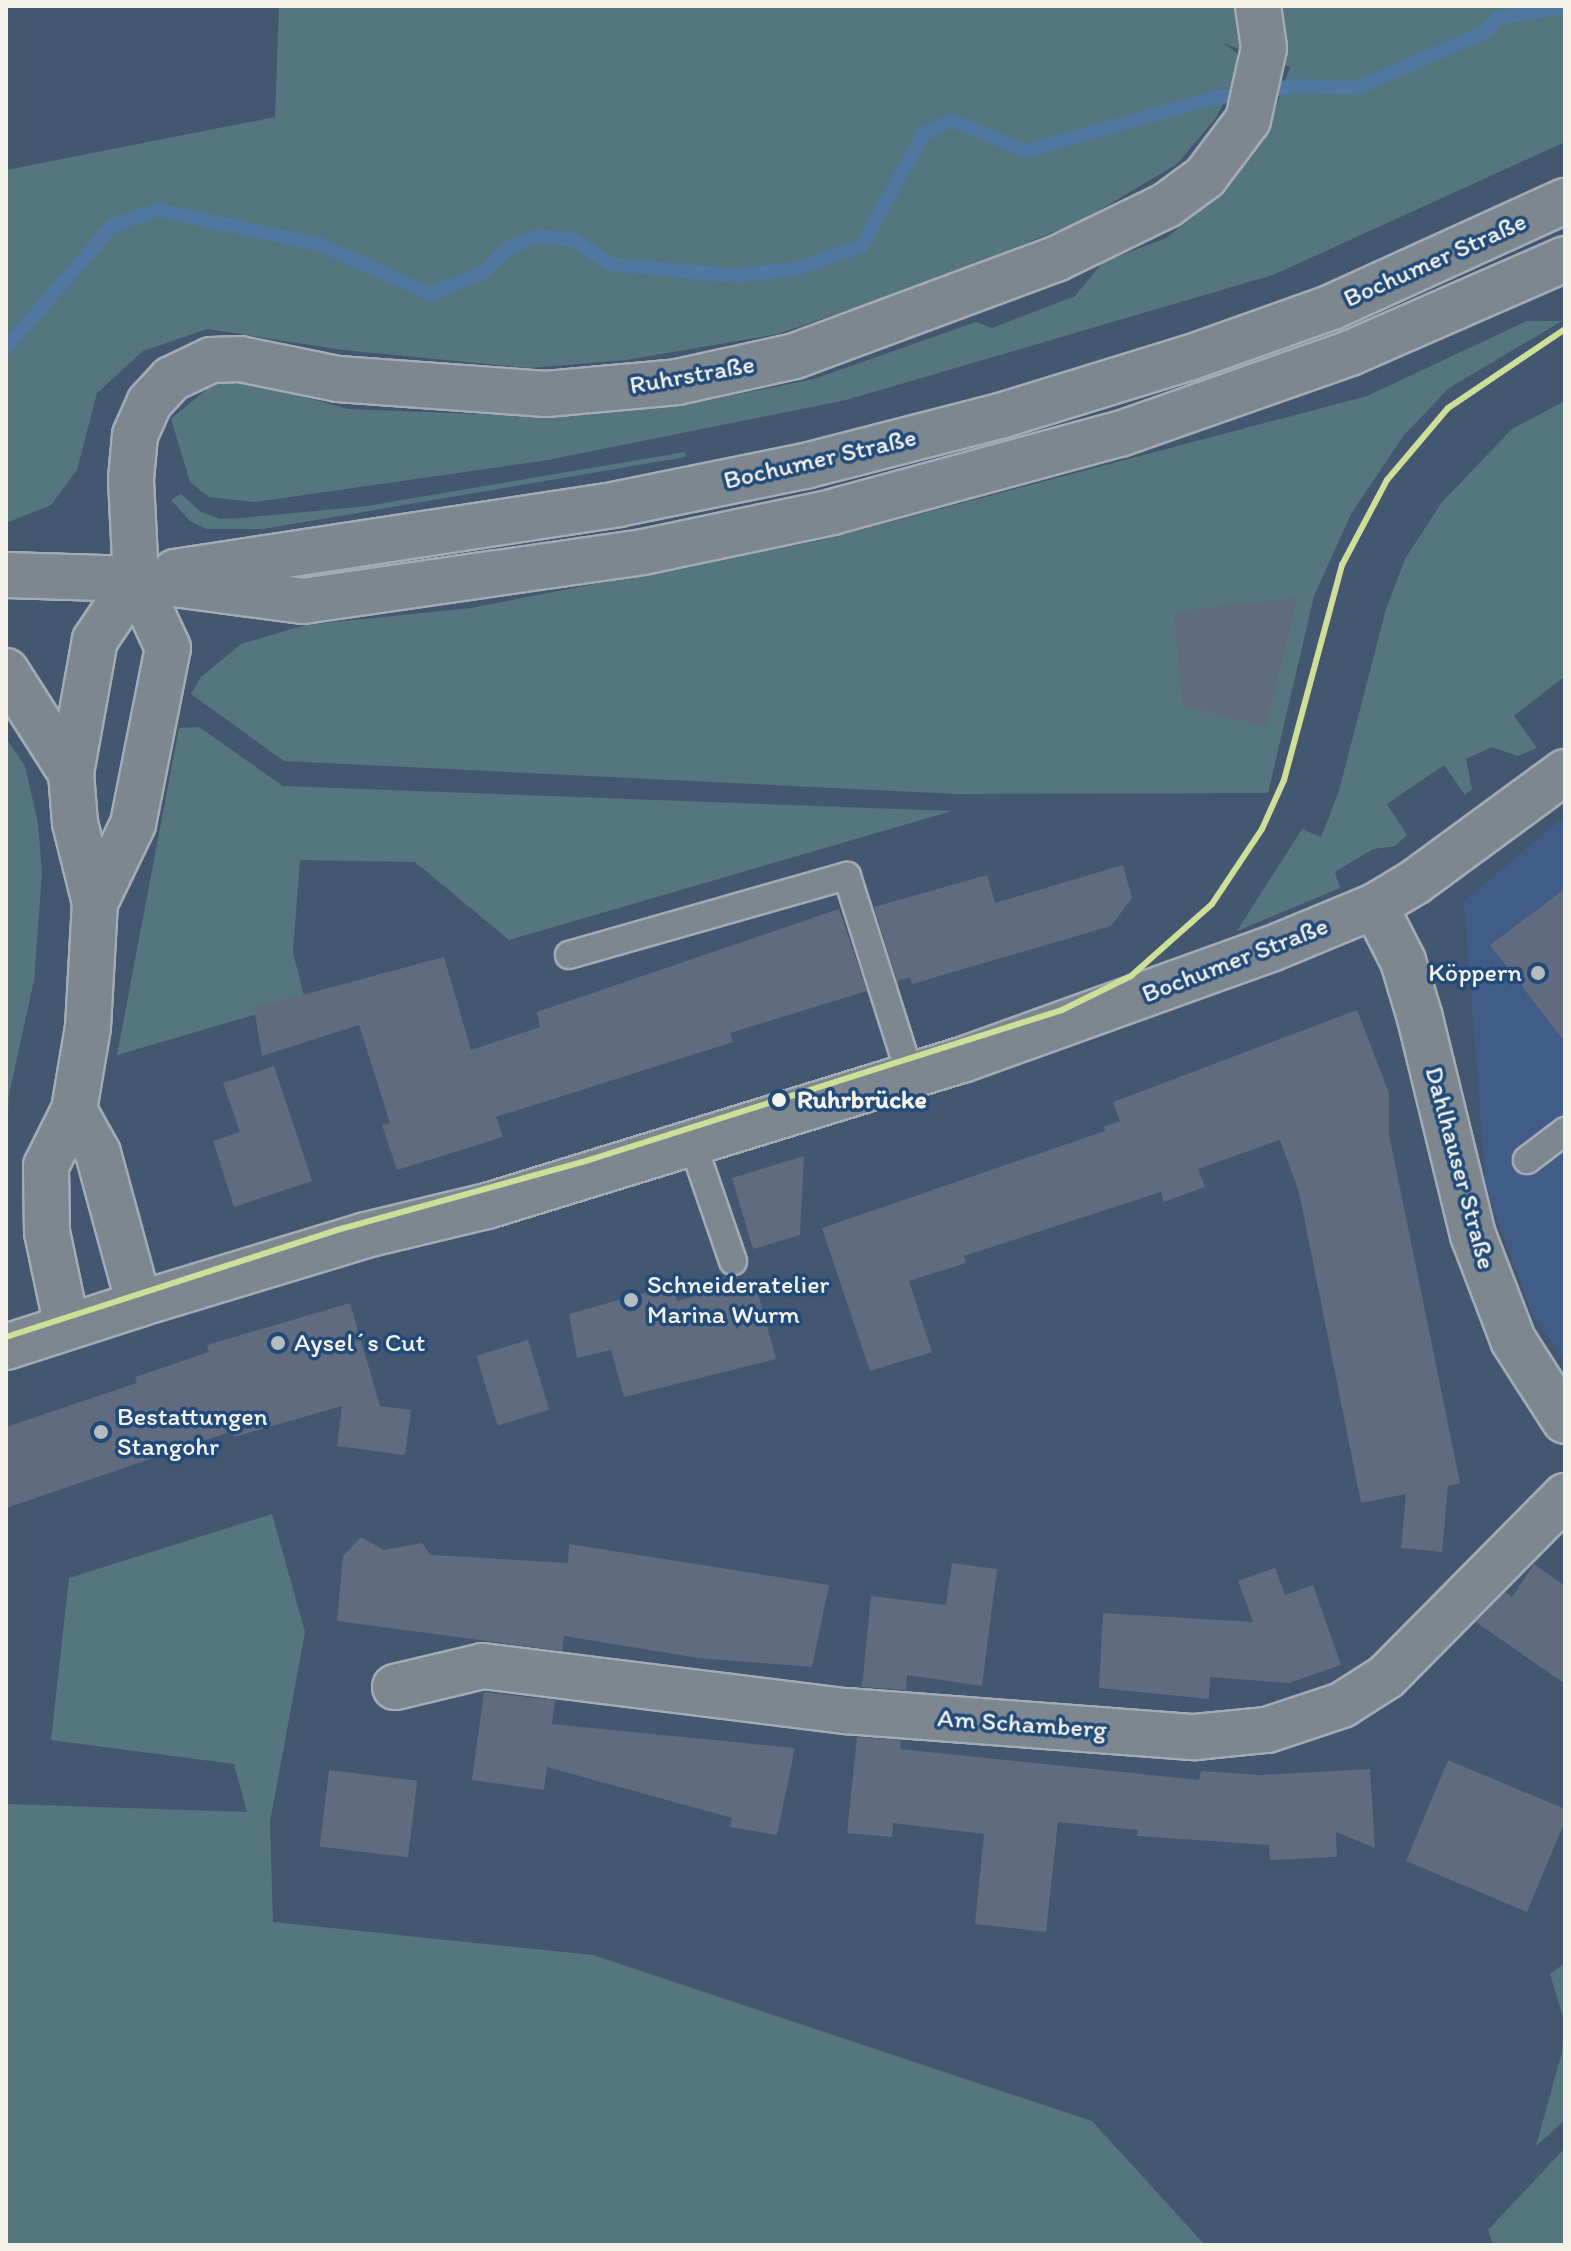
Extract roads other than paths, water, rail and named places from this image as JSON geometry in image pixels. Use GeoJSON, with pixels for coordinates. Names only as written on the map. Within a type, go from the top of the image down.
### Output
{"type":"FeatureCollection","features":[{"type":"Feature","properties":{"kind":"street","name":"Ruhrstraße"},"geometry":{"type":"LineString","coordinates":[[136,579],[131,479],[135,435],[158,392],[211,360],[240,359],[338,379],[439,390],[546,394],[677,382],[795,356],[1056,259],[1167,205],[1224,155],[1256,93],[1264,48],[1258,6]]}},
{"type":"Feature","properties":{"kind":"street","name":"Bochumer Straße"},"geometry":{"type":"LineString","coordinates":[[136,579],[618,504],[805,466],[1000,416],[1189,358],[1332,307],[1565,201]]}},
{"type":"Feature","properties":{"kind":"street","name":"Bochumer Straße"},"geometry":{"type":"LineString","coordinates":[[136,579],[303,601],[643,552],[832,512],[1024,462],[1213,403],[1406,330],[1565,259]]}},
{"type":"Feature","properties":{"kind":"street"},"geometry":{"type":"LineString","coordinates":[[6,575],[136,579]]}},
{"type":"Feature","properties":{"kind":"street"},"geometry":{"type":"LineString","coordinates":[[67,1327],[47,1232],[46,1166],[74,1110],[88,1027],[95,903],[75,823],[71,773],[95,640],[136,579]]}},
{"type":"Feature","properties":{"kind":"street"},"geometry":{"type":"LineString","coordinates":[[95,903],[133,824],[168,648],[136,579]]}},
{"type":"Feature","properties":{"kind":"street"},"geometry":{"type":"LineString","coordinates":[[6,671],[71,773]]}},
{"type":"Feature","properties":{"kind":"street","name":"Bochumer Straße"},"geometry":{"type":"LineString","coordinates":[[6,1347],[139,1304],[692,1142],[1066,1024],[1375,906],[1565,772]]}},
{"type":"Feature","properties":{"kind":"street","name":"Dahlhauser Straße"},"geometry":{"type":"LineString","coordinates":[[1375,906],[1403,961],[1420,1018],[1473,1235],[1513,1340],[1565,1421]]}},
{"type":"Feature","properties":{"kind":"street"},"geometry":{"type":"LineString","coordinates":[[74,1110],[98,1153],[139,1304]]}},
{"type":"Feature","properties":{"kind":"street","name":"Am Schamberg"},"geometry":{"type":"LineString","coordinates":[[395,1687],[483,1666],[846,1711],[1195,1737],[1267,1730],[1342,1705],[1386,1677],[1565,1496]]}},
{"type":"Feature","properties":{"kind":"lane"},"geometry":{"type":"LineString","coordinates":[[569,955],[847,876],[910,1075]]}},
{"type":"Feature","properties":{"kind":"lane"},"geometry":{"type":"LineString","coordinates":[[1527,1160],[1565,1131]]}},
{"type":"Feature","properties":{"kind":"lane"},"geometry":{"type":"LineString","coordinates":[[692,1142],[733,1261]]}},
{"type":"Feature","properties":{"kind":"waterway"},"geometry":{"type":"LineString","coordinates":[[6,348],[113,225],[158,210],[321,245],[430,294],[482,273],[509,248],[537,236],[574,240],[610,264],[736,276],[794,269],[862,246],[923,134],[952,120],[1025,151],[1214,98],[1295,86],[1357,88],[1485,32],[1497,18],[1565,7]]}},
{"type":"Feature","properties":{"kind":"place","name":"Köppern"},"geometry":{"type":"Point","coordinates":[1538,973]}},
{"type":"Feature","properties":{"kind":"place","name":"Ruhrbrücke"},"geometry":{"type":"Point","coordinates":[779,1100]}},
{"type":"Feature","properties":{"kind":"place","name":"Schneideratelier Marina Wurm"},"geometry":{"type":"Point","coordinates":[631,1300]}},
{"type":"Feature","properties":{"kind":"place","name":"Aysel´s Cut"},"geometry":{"type":"Point","coordinates":[278,1343]}},
{"type":"Feature","properties":{"kind":"place","name":"Bestattungen Stangohr"},"geometry":{"type":"Point","coordinates":[101,1432]}}]}
